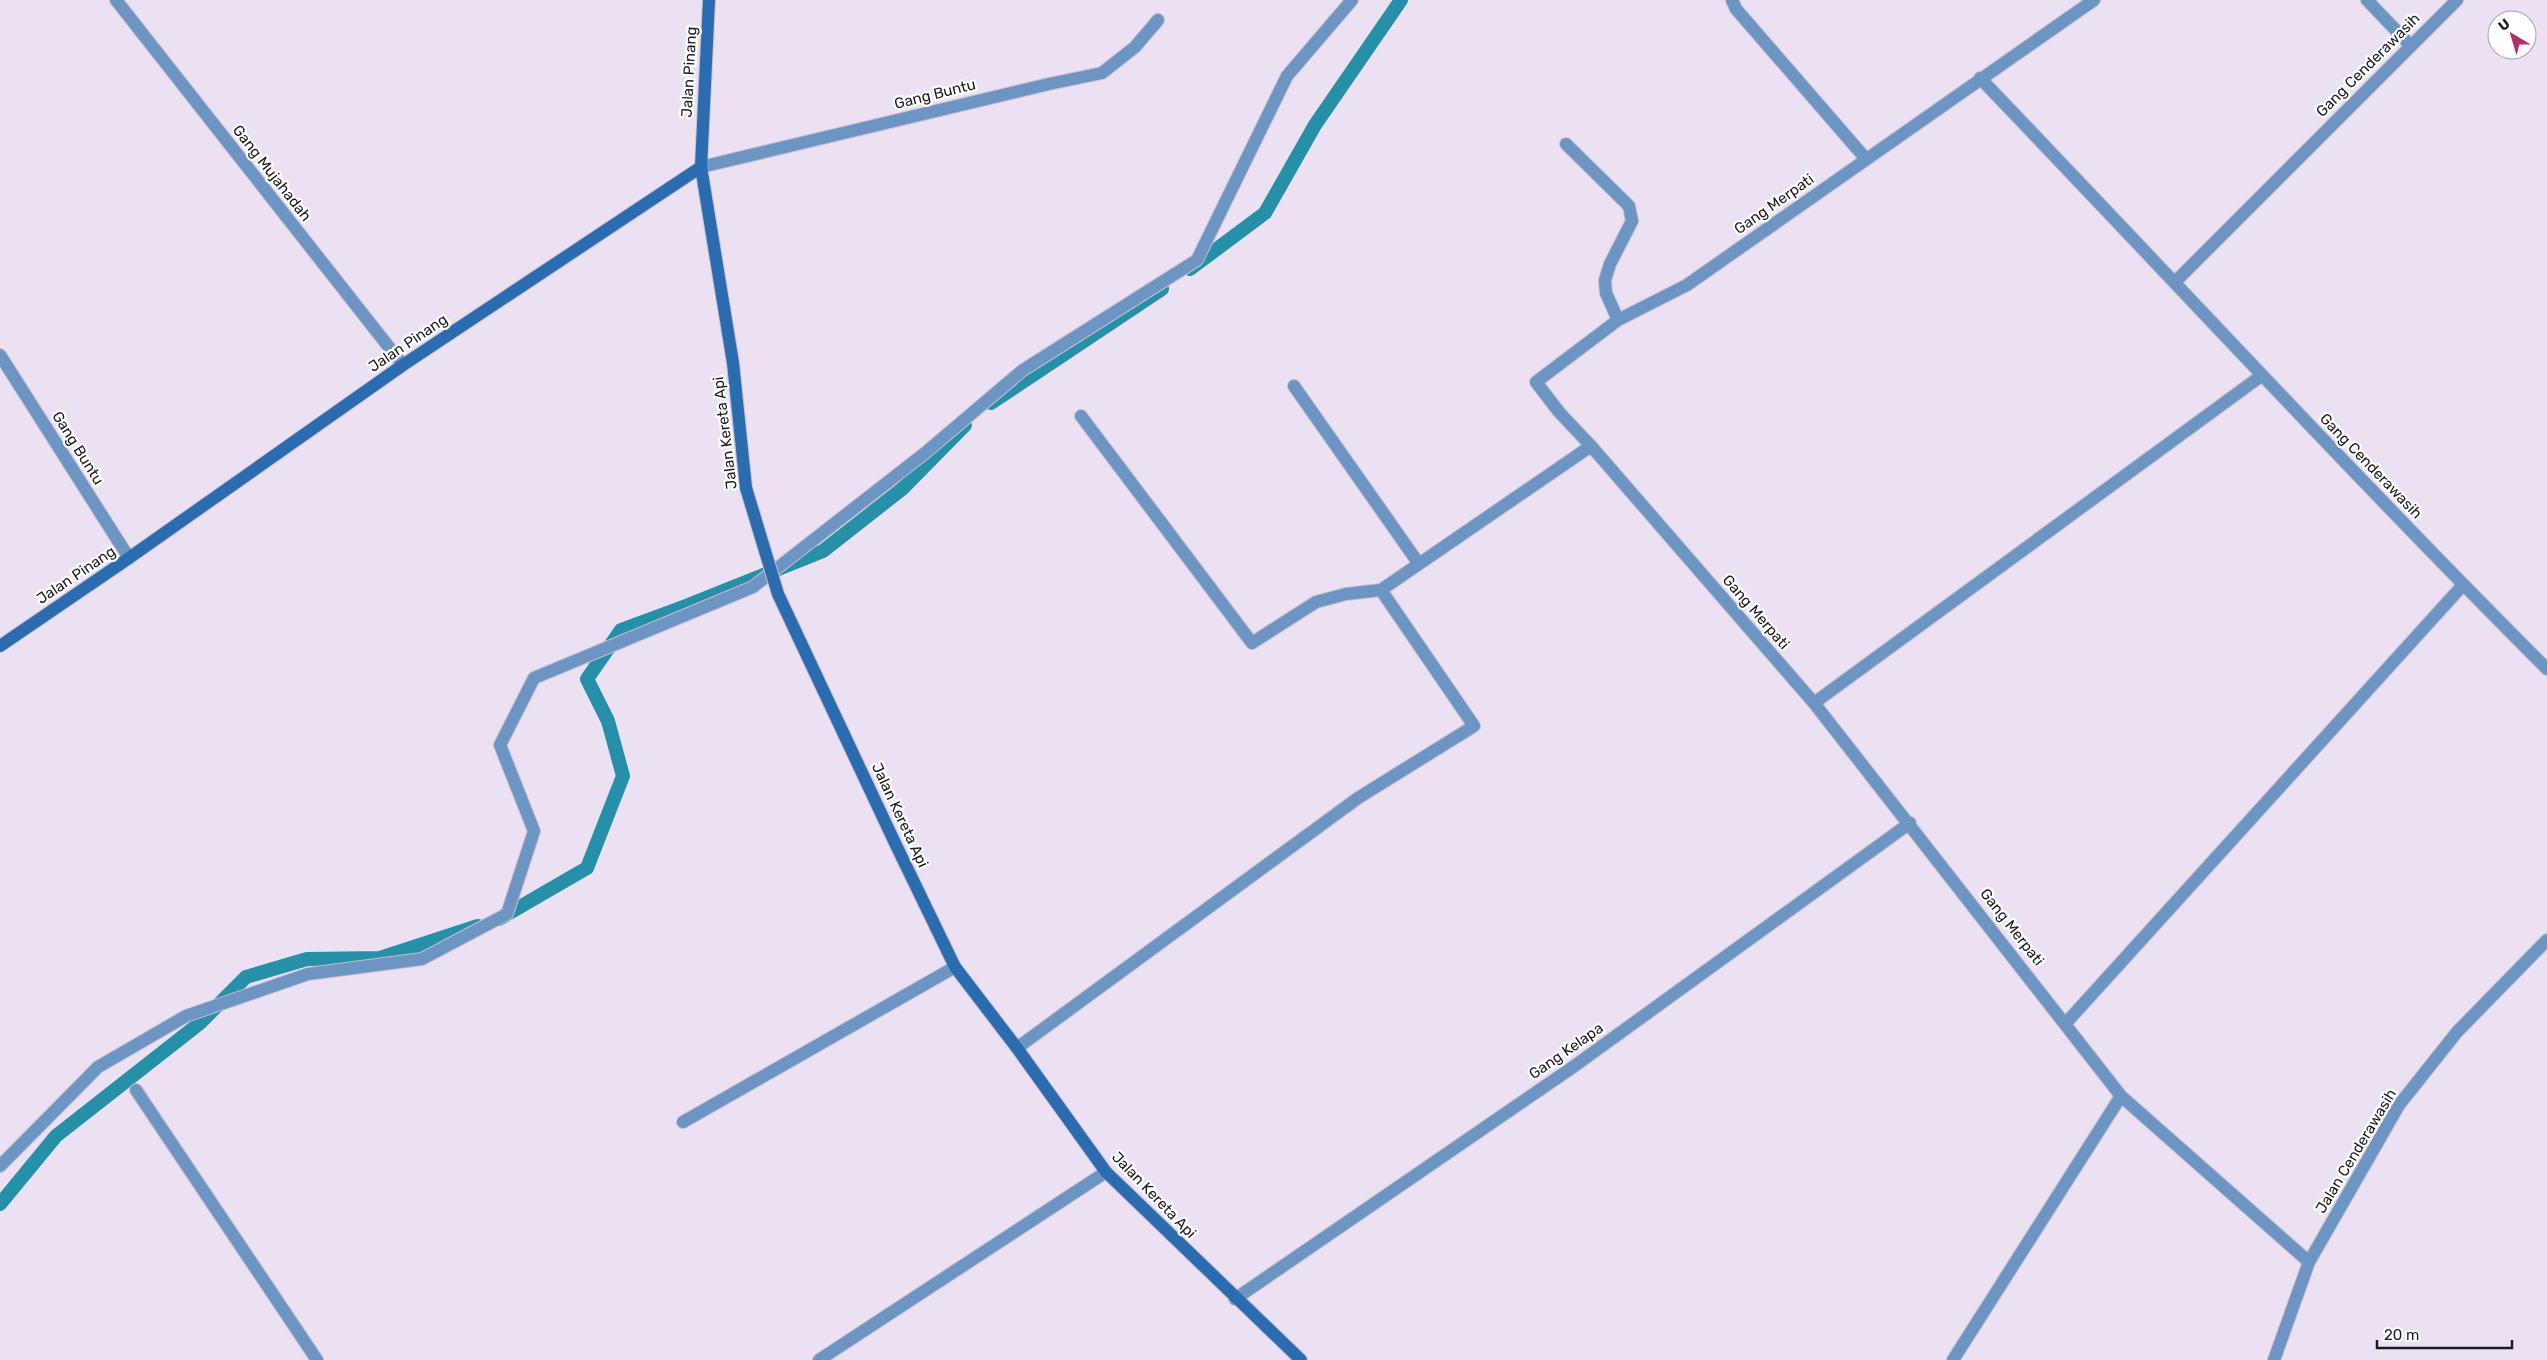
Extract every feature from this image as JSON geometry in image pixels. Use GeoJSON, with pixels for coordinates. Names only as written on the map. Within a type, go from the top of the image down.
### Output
{"type":"FeatureCollection","features":[{"type":"Feature","properties":{"kind":"street","name":"Gang Mujahadah"},"geometry":{"type":"LineString","coordinates":[[116,0],[403,366]]}},
{"type":"Feature","properties":{"kind":"street","name":"Jalan Pinang"},"geometry":{"type":"LineString","coordinates":[[0,646],[403,366],[701,167],[709,0]]}},
{"type":"Feature","properties":{"kind":"street"},"geometry":{"type":"LineString","coordinates":[[0,1166],[98,1067],[186,1016],[308,974],[422,959],[507,914],[534,831],[500,745],[534,678],[753,586],[925,453],[1023,370],[1197,260],[1287,76],[1352,0]]}},
{"type":"Feature","properties":{"kind":"street"},"geometry":{"type":"LineString","coordinates":[[1732,0],[1736,9],[1866,159]]}},
{"type":"Feature","properties":{"kind":"street","name":"Gang Merpati"},"geometry":{"type":"LineString","coordinates":[[2094,0],[1687,285],[1618,320],[1536,382],[1559,412],[1591,446],[1814,703],[1910,823],[2121,1096],[2310,1262]]}},
{"type":"Feature","properties":{"kind":"street"},"geometry":{"type":"LineString","coordinates":[[2367,0],[2410,46]]}},
{"type":"Feature","properties":{"kind":"street","name":"Gang Cenderawasih"},"geometry":{"type":"LineString","coordinates":[[2175,282],[2457,0]]}},
{"type":"Feature","properties":{"kind":"street","name":"Gang Buntu"},"geometry":{"type":"LineString","coordinates":[[701,167],[1102,73],[1135,47],[1158,20]]}},
{"type":"Feature","properties":{"kind":"street","name":"Gang Cenderawasih"},"geometry":{"type":"LineString","coordinates":[[1980,78],[2175,282],[2261,376],[2547,669]]}},
{"type":"Feature","properties":{"kind":"street"},"geometry":{"type":"LineString","coordinates":[[1566,144],[1628,206],[1632,221],[1610,264],[1605,280],[1606,293],[1618,320]]}},
{"type":"Feature","properties":{"kind":"street","name":"Jalan Kereta Api"},"geometry":{"type":"LineString","coordinates":[[701,167],[733,363],[746,488],[778,594],[894,844],[955,966],[1017,1048],[1106,1172],[1295,1358]]}},
{"type":"Feature","properties":{"kind":"street","name":"Gang Buntu"},"geometry":{"type":"LineString","coordinates":[[0,355],[129,558]]}},
{"type":"Feature","properties":{"kind":"street"},"geometry":{"type":"LineString","coordinates":[[1814,703],[2261,376]]}},
{"type":"Feature","properties":{"kind":"street"},"geometry":{"type":"LineString","coordinates":[[1294,386],[1419,564]]}},
{"type":"Feature","properties":{"kind":"street"},"geometry":{"type":"LineString","coordinates":[[1081,416],[1252,644],[1316,602],[1346,594],[1381,590],[1591,446]]}},
{"type":"Feature","properties":{"kind":"street"},"geometry":{"type":"LineString","coordinates":[[2066,1023],[2463,585]]}},
{"type":"Feature","properties":{"kind":"street"},"geometry":{"type":"LineString","coordinates":[[1017,1048],[1358,798],[1474,726],[1381,590]]}},
{"type":"Feature","properties":{"kind":"street","name":"Gang Kelapa"},"geometry":{"type":"LineString","coordinates":[[1235,1299],[1573,1067],[1910,823]]}},
{"type":"Feature","properties":{"kind":"street","name":"Jalan Cenderawasih"},"geometry":{"type":"LineString","coordinates":[[2274,1360],[2310,1262],[2399,1105],[2457,1032],[2547,940]]}},
{"type":"Feature","properties":{"kind":"street"},"geometry":{"type":"LineString","coordinates":[[683,1122],[955,966]]}},
{"type":"Feature","properties":{"kind":"street"},"geometry":{"type":"LineString","coordinates":[[136,1090],[317,1360]]}},
{"type":"Feature","properties":{"kind":"street"},"geometry":{"type":"LineString","coordinates":[[1953,1360],[2121,1096]]}},
{"type":"Feature","properties":{"kind":"street"},"geometry":{"type":"LineString","coordinates":[[819,1360],[1106,1172]]}},
{"type":"Feature","properties":{"kind":"waterway"},"geometry":{"type":"LineString","coordinates":[[1190,269],[1265,213],[1315,125],[1401,0]]}},
{"type":"Feature","properties":{"kind":"waterway"},"geometry":{"type":"LineString","coordinates":[[991,403],[1162,289]]}},
{"type":"Feature","properties":{"kind":"waterway"},"geometry":{"type":"LineString","coordinates":[[499,919],[587,868],[623,776],[608,721],[587,679],[621,630],[823,551],[902,489],[965,425]]}},
{"type":"Feature","properties":{"kind":"waterway"},"geometry":{"type":"LineString","coordinates":[[0,1204],[56,1136],[200,1023],[246,977],[307,959],[380,958],[478,926]]}}]}
